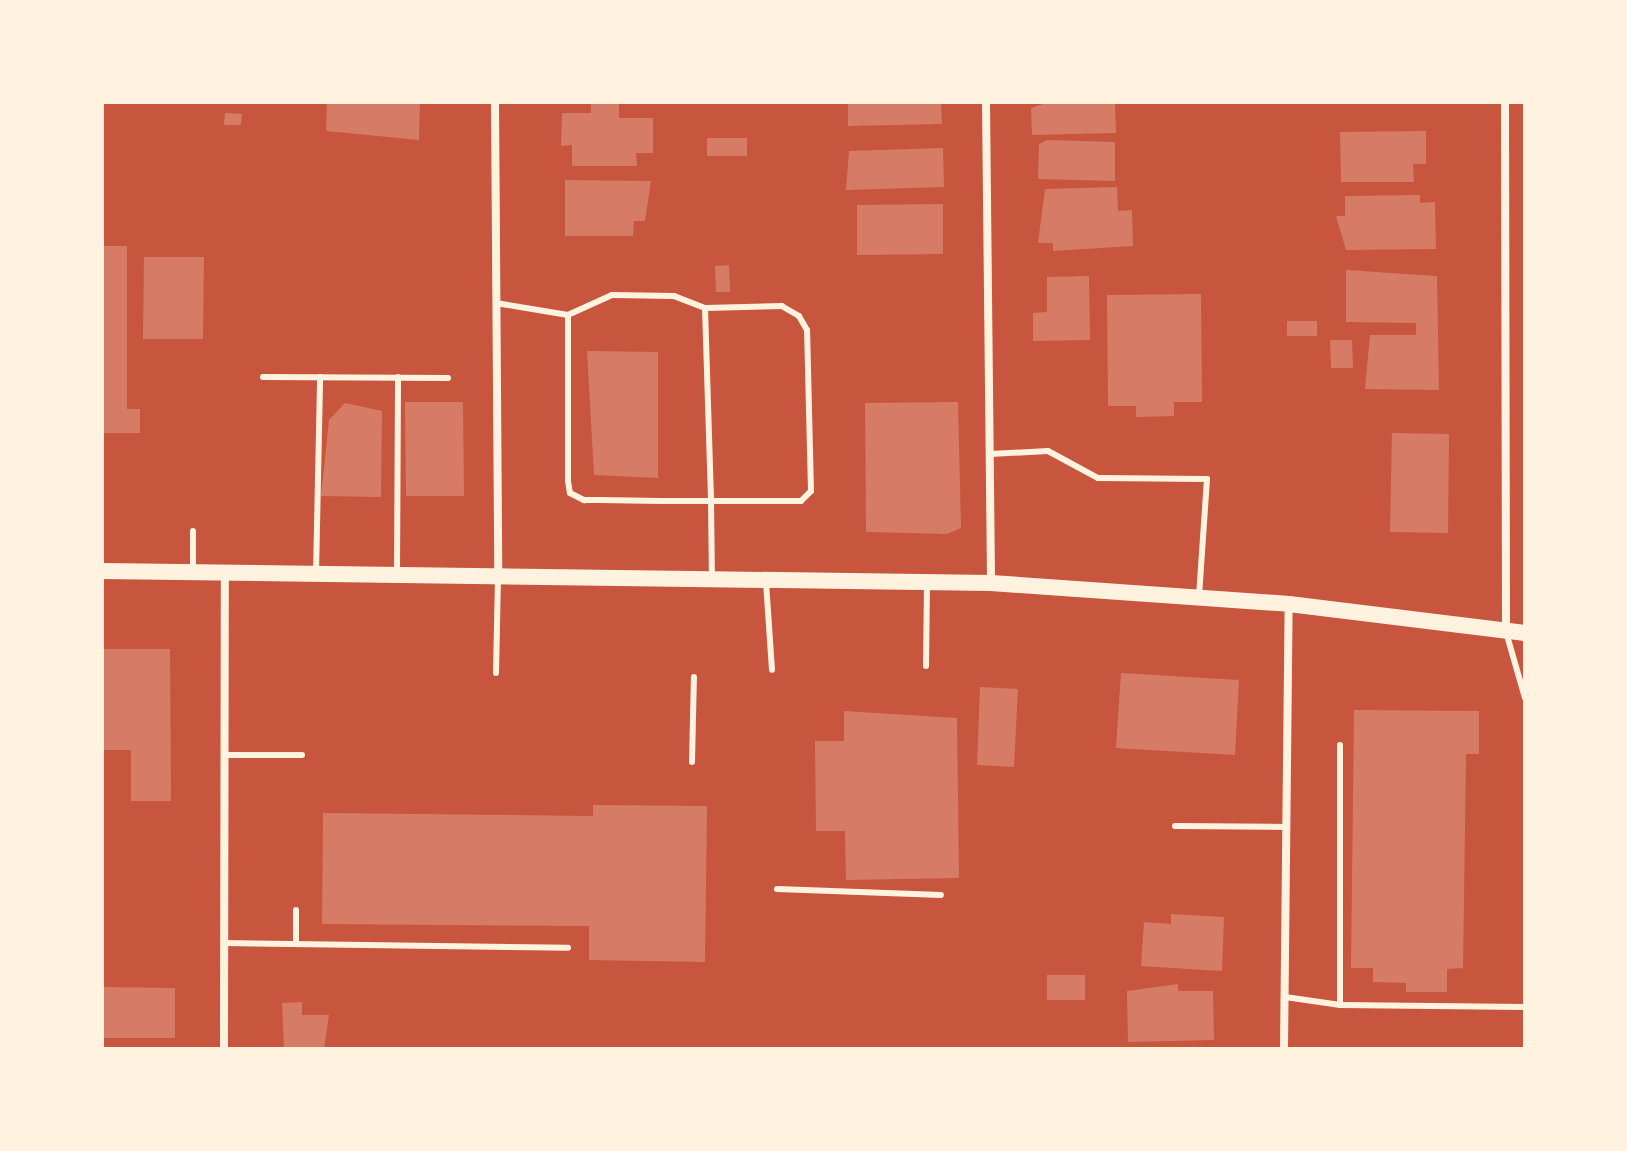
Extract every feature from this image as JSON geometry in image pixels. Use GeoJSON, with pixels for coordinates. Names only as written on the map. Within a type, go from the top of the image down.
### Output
{"type":"FeatureCollection","features":[{"type":"Feature","properties":{"kind":"main road"},"geometry":{"type":"LineString","coordinates":[[102,571],[225,577],[991,583],[1289,604],[1525,633]]}},
{"type":"Feature","properties":{"kind":"street"},"geometry":{"type":"LineString","coordinates":[[495,102],[498,580]]}},
{"type":"Feature","properties":{"kind":"street"},"geometry":{"type":"LineString","coordinates":[[986,102],[991,583]]}},
{"type":"Feature","properties":{"kind":"street"},"geometry":{"type":"LineString","coordinates":[[1505,102],[1506,630]]}},
{"type":"Feature","properties":{"kind":"street"},"geometry":{"type":"LineString","coordinates":[[224,1049],[225,577]]}},
{"type":"Feature","properties":{"kind":"street"},"geometry":{"type":"LineString","coordinates":[[1284,1049],[1289,604]]}},
{"type":"Feature","properties":{"kind":"lane"},"geometry":{"type":"LineString","coordinates":[[496,303],[568,315],[612,295],[674,296],[705,308],[782,306],[799,316],[807,330],[811,491],[801,501],[584,500],[570,493],[568,315]]}},
{"type":"Feature","properties":{"kind":"lane"},"geometry":{"type":"LineString","coordinates":[[705,308],[713,582]]}},
{"type":"Feature","properties":{"kind":"lane"},"geometry":{"type":"LineString","coordinates":[[263,377],[448,378]]}},
{"type":"Feature","properties":{"kind":"lane"},"geometry":{"type":"LineString","coordinates":[[316,578],[320,377]]}},
{"type":"Feature","properties":{"kind":"lane"},"geometry":{"type":"LineString","coordinates":[[397,579],[398,377]]}},
{"type":"Feature","properties":{"kind":"lane"},"geometry":{"type":"LineString","coordinates":[[990,454],[1048,451],[1098,478],[1207,479],[1199,598]]}},
{"type":"Feature","properties":{"kind":"lane"},"geometry":{"type":"LineString","coordinates":[[192,575],[193,531]]}},
{"type":"Feature","properties":{"kind":"lane"},"geometry":{"type":"LineString","coordinates":[[496,673],[498,580]]}},
{"type":"Feature","properties":{"kind":"lane"},"geometry":{"type":"LineString","coordinates":[[766,582],[772,670]]}},
{"type":"Feature","properties":{"kind":"lane"},"geometry":{"type":"LineString","coordinates":[[926,666],[927,583]]}},
{"type":"Feature","properties":{"kind":"lane"},"geometry":{"type":"LineString","coordinates":[[1506,630],[1525,698]]}},
{"type":"Feature","properties":{"kind":"lane"},"geometry":{"type":"LineString","coordinates":[[692,762],[694,677]]}},
{"type":"Feature","properties":{"kind":"lane"},"geometry":{"type":"LineString","coordinates":[[1340,745],[1340,1005]]}},
{"type":"Feature","properties":{"kind":"lane"},"geometry":{"type":"LineString","coordinates":[[225,755],[302,755]]}},
{"type":"Feature","properties":{"kind":"lane"},"geometry":{"type":"LineString","coordinates":[[1175,826],[1287,827]]}},
{"type":"Feature","properties":{"kind":"lane"},"geometry":{"type":"LineString","coordinates":[[777,889],[941,895]]}},
{"type":"Feature","properties":{"kind":"lane"},"geometry":{"type":"LineString","coordinates":[[296,910],[296,944]]}},
{"type":"Feature","properties":{"kind":"lane"},"geometry":{"type":"LineString","coordinates":[[224,943],[568,948]]}},
{"type":"Feature","properties":{"kind":"lane"},"geometry":{"type":"LineString","coordinates":[[1285,997],[1340,1005],[1525,1007]]}},
{"type":"Feature","properties":{"kind":"building"},"geometry":{"type":"Polygon","coordinates":[[[327,102],[420,102],[419,140],[326,131],[327,102]]]}},
{"type":"Feature","properties":{"kind":"building"},"geometry":{"type":"Polygon","coordinates":[[[591,102],[619,102],[619,118],[653,118],[653,153],[636,153],[637,166],[572,166],[572,145],[561,146],[562,113],[591,113],[591,102]]]}},
{"type":"Feature","properties":{"kind":"building"},"geometry":{"type":"Polygon","coordinates":[[[848,102],[941,102],[942,124],[848,126],[848,102]]]}},
{"type":"Feature","properties":{"kind":"building"},"geometry":{"type":"Polygon","coordinates":[[[1049,102],[1115,102],[1116,133],[1032,135],[1031,108],[1049,102]]]}},
{"type":"Feature","properties":{"kind":"building"},"geometry":{"type":"Polygon","coordinates":[[[225,113],[242,114],[241,125],[224,125],[225,113]]]}},
{"type":"Feature","properties":{"kind":"building"},"geometry":{"type":"Polygon","coordinates":[[[1426,131],[1426,164],[1413,164],[1414,182],[1341,182],[1340,132],[1426,131]]]}},
{"type":"Feature","properties":{"kind":"building"},"geometry":{"type":"Polygon","coordinates":[[[707,138],[747,138],[747,156],[707,156],[707,138]]]}},
{"type":"Feature","properties":{"kind":"building"},"geometry":{"type":"Polygon","coordinates":[[[1047,140],[1115,142],[1115,181],[1038,179],[1039,144],[1047,140]]]}},
{"type":"Feature","properties":{"kind":"building"},"geometry":{"type":"Polygon","coordinates":[[[943,148],[944,187],[846,190],[849,151],[943,148]]]}},
{"type":"Feature","properties":{"kind":"building"},"geometry":{"type":"Polygon","coordinates":[[[565,180],[651,181],[645,221],[634,221],[633,236],[565,236],[565,180]]]}},
{"type":"Feature","properties":{"kind":"building"},"geometry":{"type":"Polygon","coordinates":[[[1117,187],[1118,211],[1132,210],[1133,246],[1053,251],[1053,243],[1038,243],[1045,189],[1117,187]]]}},
{"type":"Feature","properties":{"kind":"building"},"geometry":{"type":"Polygon","coordinates":[[[1420,195],[1420,203],[1435,202],[1436,249],[1346,250],[1336,216],[1345,216],[1345,196],[1420,195]]]}},
{"type":"Feature","properties":{"kind":"building"},"geometry":{"type":"Polygon","coordinates":[[[943,204],[943,254],[857,255],[857,205],[943,204]]]}},
{"type":"Feature","properties":{"kind":"building"},"geometry":{"type":"Polygon","coordinates":[[[102,246],[127,246],[127,409],[140,409],[140,433],[102,433],[102,246]]]}},
{"type":"Feature","properties":{"kind":"building"},"geometry":{"type":"Polygon","coordinates":[[[144,257],[204,257],[203,339],[143,339],[144,257]]]}},
{"type":"Feature","properties":{"kind":"building"},"geometry":{"type":"Polygon","coordinates":[[[729,265],[730,292],[716,292],[715,266],[729,265]]]}},
{"type":"Feature","properties":{"kind":"building"},"geometry":{"type":"Polygon","coordinates":[[[1346,270],[1437,276],[1439,390],[1365,389],[1370,335],[1416,335],[1416,323],[1346,322],[1346,270]]]}},
{"type":"Feature","properties":{"kind":"building"},"geometry":{"type":"Polygon","coordinates":[[[1089,276],[1090,340],[1033,341],[1033,313],[1047,312],[1047,277],[1089,276]]]}},
{"type":"Feature","properties":{"kind":"building"},"geometry":{"type":"Polygon","coordinates":[[[1201,294],[1202,402],[1174,402],[1174,416],[1136,417],[1136,406],[1108,406],[1107,295],[1201,294]]]}},
{"type":"Feature","properties":{"kind":"building"},"geometry":{"type":"Polygon","coordinates":[[[1287,321],[1317,321],[1317,336],[1287,336],[1287,321]]]}},
{"type":"Feature","properties":{"kind":"building"},"geometry":{"type":"Polygon","coordinates":[[[1330,340],[1352,340],[1353,368],[1331,368],[1330,340]]]}},
{"type":"Feature","properties":{"kind":"building"},"geometry":{"type":"Polygon","coordinates":[[[587,351],[658,352],[658,478],[594,475],[587,351]]]}},
{"type":"Feature","properties":{"kind":"building"},"geometry":{"type":"Polygon","coordinates":[[[405,402],[463,402],[464,496],[406,496],[405,402]]]}},
{"type":"Feature","properties":{"kind":"building"},"geometry":{"type":"Polygon","coordinates":[[[958,402],[961,528],[947,534],[866,532],[865,403],[958,402]]]}},
{"type":"Feature","properties":{"kind":"building"},"geometry":{"type":"Polygon","coordinates":[[[345,403],[382,411],[381,497],[321,496],[329,420],[345,403]]]}},
{"type":"Feature","properties":{"kind":"building"},"geometry":{"type":"Polygon","coordinates":[[[1392,433],[1449,434],[1448,533],[1390,532],[1392,433]]]}},
{"type":"Feature","properties":{"kind":"building"},"geometry":{"type":"Polygon","coordinates":[[[102,649],[170,649],[171,801],[131,801],[131,750],[104,750],[102,649]]]}},
{"type":"Feature","properties":{"kind":"building"},"geometry":{"type":"Polygon","coordinates":[[[1121,673],[1239,680],[1235,755],[1116,748],[1121,673]]]}},
{"type":"Feature","properties":{"kind":"building"},"geometry":{"type":"Polygon","coordinates":[[[980,687],[1018,689],[1014,767],[977,765],[980,687]]]}},
{"type":"Feature","properties":{"kind":"building"},"geometry":{"type":"Polygon","coordinates":[[[1354,710],[1479,711],[1479,754],[1466,754],[1463,968],[1447,969],[1447,992],[1406,992],[1406,983],[1373,982],[1373,968],[1351,968],[1354,710]]]}},
{"type":"Feature","properties":{"kind":"building"},"geometry":{"type":"Polygon","coordinates":[[[844,711],[957,718],[959,878],[846,880],[845,831],[816,831],[815,741],[844,741],[844,711]]]}},
{"type":"Feature","properties":{"kind":"building"},"geometry":{"type":"Polygon","coordinates":[[[593,805],[707,806],[705,962],[589,960],[589,926],[322,924],[323,813],[593,816],[593,805]]]}},
{"type":"Feature","properties":{"kind":"building"},"geometry":{"type":"Polygon","coordinates":[[[1171,914],[1224,917],[1222,971],[1141,966],[1144,922],[1171,924],[1171,914]]]}},
{"type":"Feature","properties":{"kind":"building"},"geometry":{"type":"Polygon","coordinates":[[[1047,975],[1085,975],[1085,1000],[1047,1000],[1047,975]]]}},
{"type":"Feature","properties":{"kind":"building"},"geometry":{"type":"Polygon","coordinates":[[[1178,984],[1178,991],[1213,991],[1214,1040],[1128,1042],[1127,991],[1178,984]]]}},
{"type":"Feature","properties":{"kind":"building"},"geometry":{"type":"Polygon","coordinates":[[[102,987],[175,988],[175,1038],[102,1038],[102,987]]]}},
{"type":"Feature","properties":{"kind":"building"},"geometry":{"type":"Polygon","coordinates":[[[302,1002],[302,1015],[329,1015],[324,1049],[284,1049],[282,1003],[302,1002]]]}}]}
